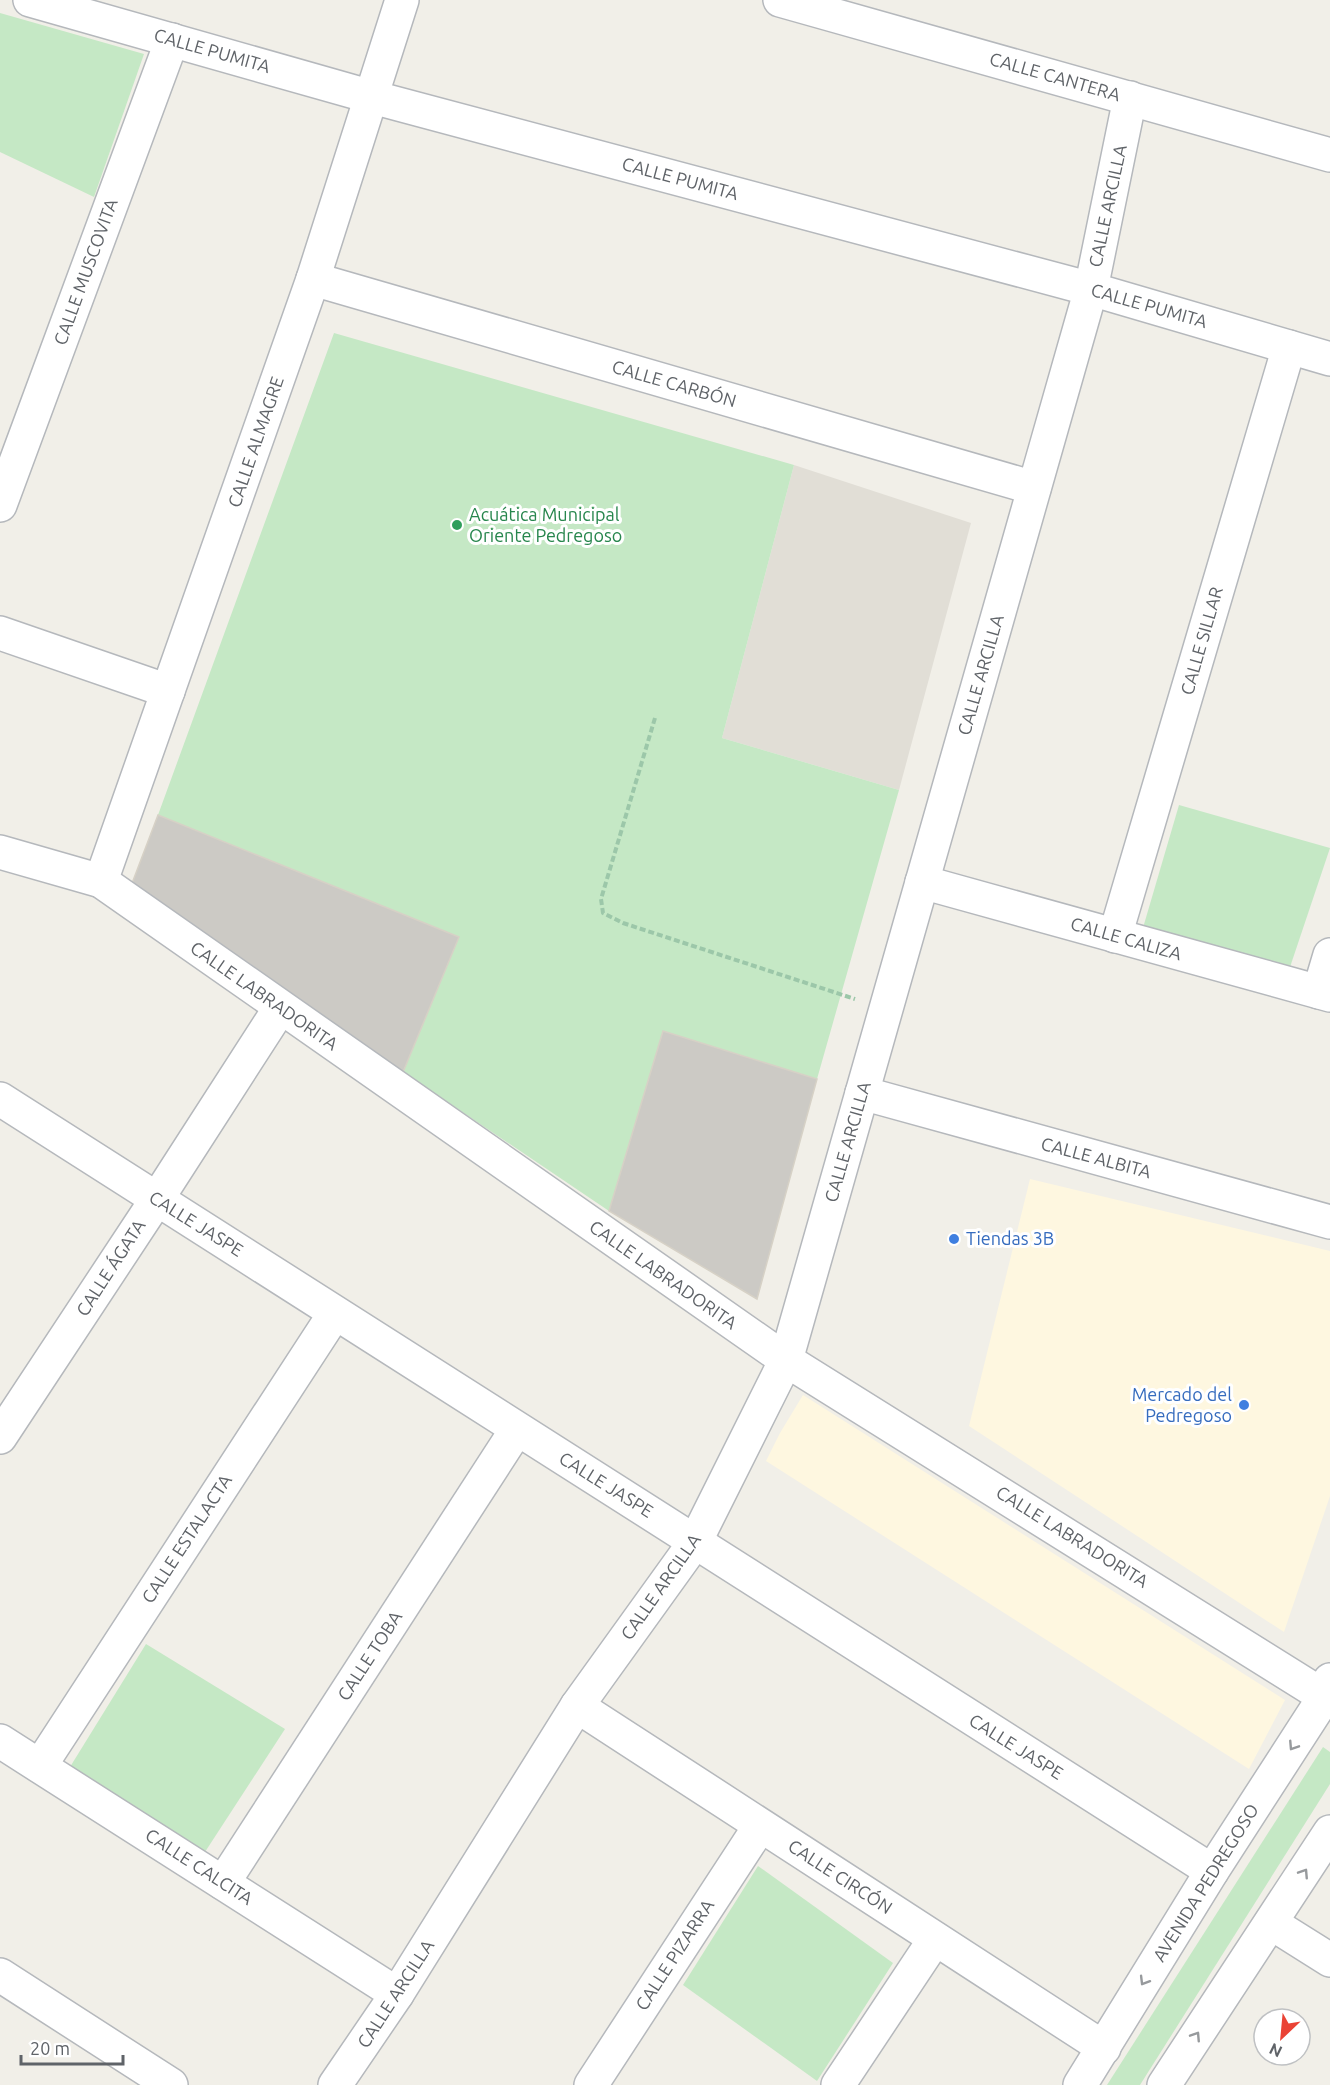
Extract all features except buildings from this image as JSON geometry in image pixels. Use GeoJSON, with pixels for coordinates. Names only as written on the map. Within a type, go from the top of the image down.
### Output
{"type":"FeatureCollection","features":[{"type":"Feature","properties":{"kind":"street","name":"CALLE PUMITA"},"geometry":{"type":"LineString","coordinates":[[30,0],[372,97],[1091,289],[1330,359]]}},
{"type":"Feature","properties":{"kind":"street","name":"CALLE ALMAGRE"},"geometry":{"type":"LineString","coordinates":[[101,881],[314,279],[402,0]]}},
{"type":"Feature","properties":{"kind":"street","name":"CALLE CANTERA"},"geometry":{"type":"LineString","coordinates":[[780,0],[1330,155]]}},
{"type":"Feature","properties":{"kind":"street","name":"CALLE MUSCOVITA"},"geometry":{"type":"LineString","coordinates":[[0,504],[172,39]]}},
{"type":"Feature","properties":{"kind":"street","name":"CALLE ARCILLA"},"geometry":{"type":"LineString","coordinates":[[335,2085],[397,1994],[577,1706],[695,1542],[786,1360],[1091,289],[1130,98]]}},
{"type":"Feature","properties":{"kind":"street","name":"CALLE CARBÓN"},"geometry":{"type":"LineString","coordinates":[[314,279],[1034,488]]}},
{"type":"Feature","properties":{"kind":"street","name":"CALLE SILLAR"},"geometry":{"type":"LineString","coordinates":[[1115,936],[1289,347]]}},
{"type":"Feature","properties":{"kind":"street"},"geometry":{"type":"LineString","coordinates":[[0,633],[168,691]]}},
{"type":"Feature","properties":{"kind":"street","name":"CALLE LABRADORITA"},"geometry":{"type":"LineString","coordinates":[[0,852],[101,881],[786,1360],[1328,1692]]}},
{"type":"Feature","properties":{"kind":"street","name":"CALLE CALIZA"},"geometry":{"type":"LineString","coordinates":[[922,882],[1325,994]]}},
{"type":"Feature","properties":{"kind":"street"},"geometry":{"type":"LineString","coordinates":[[1325,994],[1330,955]]}},
{"type":"Feature","properties":{"kind":"street","name":"CALLE ÁGATA"},"geometry":{"type":"LineString","coordinates":[[0,1437],[280,1008]]}},
{"type":"Feature","properties":{"kind":"street","name":"CALLE ALBITA"},"geometry":{"type":"LineString","coordinates":[[862,1093],[1330,1222]]}},
{"type":"Feature","properties":{"kind":"street","name":"CALLE JASPE"},"geometry":{"type":"LineString","coordinates":[[0,1099],[1212,1871]]}},
{"type":"Feature","properties":{"kind":"street","name":"CALLE ESTALACTA"},"geometry":{"type":"LineString","coordinates":[[40,1766],[335,1313]]}},
{"type":"Feature","properties":{"kind":"street","name":"CALLE TOBA"},"geometry":{"type":"LineString","coordinates":[[224,1883],[517,1429]]}},
{"type":"Feature","properties":{"kind":"street","name":"AVENIDA PEDREGOSO"},"geometry":{"type":"LineString","coordinates":[[1080,2085],[1212,1871],[1328,1692]]}},
{"type":"Feature","properties":{"kind":"street","name":"CALLE CIRCÓN"},"geometry":{"type":"LineString","coordinates":[[577,1706],[1104,2048]]}},
{"type":"Feature","properties":{"kind":"street","name":"CALLE CALCITA"},"geometry":{"type":"LineString","coordinates":[[0,1741],[397,1994]]}},
{"type":"Feature","properties":{"kind":"street","name":"CALLE PIZARRA"},"geometry":{"type":"LineString","coordinates":[[591,2085],[760,1826]]}},
{"type":"Feature","properties":{"kind":"street"},"geometry":{"type":"LineString","coordinates":[[1164,2085],[1330,1832]]}},
{"type":"Feature","properties":{"kind":"street"},"geometry":{"type":"LineString","coordinates":[[1271,1923],[1330,1960]]}},
{"type":"Feature","properties":{"kind":"street"},"geometry":{"type":"LineString","coordinates":[[838,2085],[935,1939]]}},
{"type":"Feature","properties":{"kind":"street"},"geometry":{"type":"LineString","coordinates":[[0,1975],[171,2085]]}},
{"type":"Feature","properties":{"kind":"path"},"geometry":{"type":"LineString","coordinates":[[655,718],[601,899],[603,913],[623,923],[885,1009]]}},
{"type":"Feature","properties":{"kind":"shaded area"},"geometry":{"type":"Polygon","coordinates":[[[794,465],[971,523],[899,790],[722,738],[794,465]]]}},
{"type":"Feature","properties":{"kind":"shaded area"},"geometry":{"type":"Polygon","coordinates":[[[1030,1179],[1330,1251],[1330,1496],[1284,1632],[969,1426],[1030,1179]]]}},
{"type":"Feature","properties":{"kind":"shaded area"},"geometry":{"type":"Polygon","coordinates":[[[803,1395],[1285,1700],[1249,1769],[766,1461],[803,1395]]]}},
{"type":"Feature","properties":{"kind":"green space"},"geometry":{"type":"Polygon","coordinates":[[[0,13],[144,54],[94,197],[0,152],[0,13]]]}},
{"type":"Feature","properties":{"kind":"green space"},"geometry":{"type":"Polygon","coordinates":[[[334,333],[794,465],[722,738],[899,790],[817,1079],[663,1031],[609,1211],[403,1072],[459,937],[158,815],[334,333]]]}},
{"type":"Feature","properties":{"kind":"green space"},"geometry":{"type":"Polygon","coordinates":[[[1179,805],[1330,848],[1286,979],[1140,938],[1179,805]]]}},
{"type":"Feature","properties":{"kind":"green space"},"geometry":{"type":"Polygon","coordinates":[[[146,1644],[285,1729],[205,1852],[70,1767],[146,1644]]]}},
{"type":"Feature","properties":{"kind":"green space"},"geometry":{"type":"Polygon","coordinates":[[[1323,1747],[1330,1752],[1330,1784],[1140,2085],[1107,2085],[1323,1747]]]}},
{"type":"Feature","properties":{"kind":"green space"},"geometry":{"type":"Polygon","coordinates":[[[758,1866],[893,1963],[817,2081],[683,1985],[758,1866]]]}},
{"type":"Feature","properties":{"kind":"place","name":"Acuática Municipal Oriente Pedregoso"},"geometry":{"type":"Point","coordinates":[457,525]}},
{"type":"Feature","properties":{"kind":"place","name":"Tiendas 3B"},"geometry":{"type":"Point","coordinates":[954,1239]}},
{"type":"Feature","properties":{"kind":"place","name":"Mercado del Pedregoso"},"geometry":{"type":"Point","coordinates":[1244,1405]}}]}
